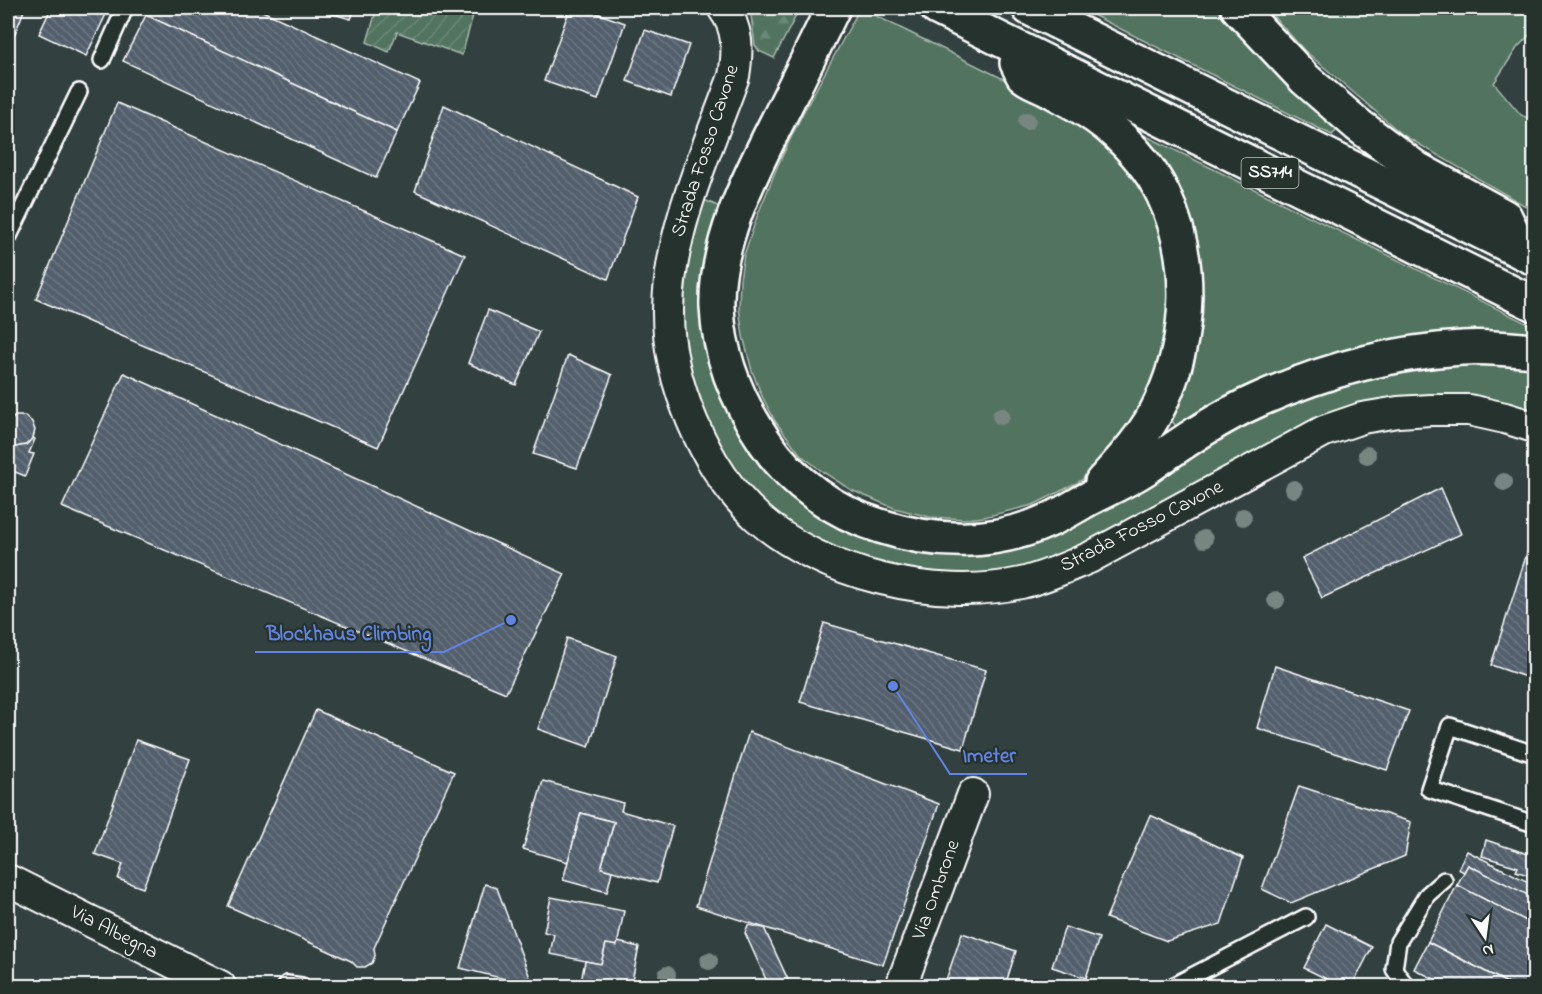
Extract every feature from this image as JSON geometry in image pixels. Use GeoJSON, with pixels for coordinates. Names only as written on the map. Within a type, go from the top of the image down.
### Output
{"type":"FeatureCollection","features":[{"type":"Feature","properties":{"kind":"highway"},"geometry":{"type":"LineString","coordinates":[[833,8],[747,185],[727,242],[717,305],[728,365],[741,401],[775,457],[809,489],[859,519],[899,532],[940,539],[983,538],[1027,529],[1058,516],[1143,470],[1210,424],[1256,400],[1315,378],[1386,358],[1438,350],[1465,347],[1534,351]]}},
{"type":"Feature","properties":{"kind":"highway","name":"SS714"},"geometry":{"type":"LineString","coordinates":[[937,8],[1534,304]]}},
{"type":"Feature","properties":{"kind":"highway","name":"SS714"},"geometry":{"type":"LineString","coordinates":[[1029,8],[1528,255]]}},
{"type":"Feature","properties":{"kind":"highway"},"geometry":{"type":"LineString","coordinates":[[1238,8],[1305,79],[1358,125],[1418,169],[1504,217],[1528,255]]}},
{"type":"Feature","properties":{"kind":"highway"},"geometry":{"type":"LineString","coordinates":[[1006,42],[1023,75],[1091,113],[1124,141],[1140,159],[1163,192],[1180,248],[1184,272],[1184,315],[1177,358],[1170,380],[1148,426],[1131,450],[1084,501]]}},
{"type":"Feature","properties":{"kind":"street","name":"Strada Fosso Cavone"},"geometry":{"type":"LineString","coordinates":[[723,8],[731,18],[737,39],[737,58],[734,76],[686,206],[676,245],[669,285],[670,344],[678,380],[692,420],[711,460],[733,490],[757,516],[784,537],[818,556],[850,570],[927,587],[965,589],[1022,583],[1089,558],[1314,436],[1362,418],[1398,412],[1469,410],[1505,418],[1534,428]]}},
{"type":"Feature","properties":{"kind":"street","name":"Via Ombrone"},"geometry":{"type":"LineString","coordinates":[[901,987],[973,794]]}},
{"type":"Feature","properties":{"kind":"street","name":"Via Albegna"},"geometry":{"type":"LineString","coordinates":[[8,880],[220,987]]}},
{"type":"Feature","properties":{"kind":"lane"},"geometry":{"type":"LineString","coordinates":[[102,60],[125,8]]}},
{"type":"Feature","properties":{"kind":"lane"},"geometry":{"type":"LineString","coordinates":[[8,238],[78,92]]}},
{"type":"Feature","properties":{"kind":"lane"},"geometry":{"type":"LineString","coordinates":[[1534,754],[1449,726],[1429,789],[1534,824]]}},
{"type":"Feature","properties":{"kind":"lane"},"geometry":{"type":"LineString","coordinates":[[1406,987],[1394,969],[1398,942],[1427,895],[1444,880]]}},
{"type":"Feature","properties":{"kind":"lane"},"geometry":{"type":"LineString","coordinates":[[1173,987],[1306,917]]}},
{"type":"Feature","properties":{"kind":"lane"},"geometry":{"type":"LineString","coordinates":[[286,987],[287,984],[302,987]]}},
{"type":"Feature","properties":{"kind":"green space"},"geometry":{"type":"Polygon","coordinates":[[[377,8],[475,8],[462,55],[397,32],[389,52],[367,42],[377,8]]]}},
{"type":"Feature","properties":{"kind":"green space"},"geometry":{"type":"Polygon","coordinates":[[[750,8],[800,8],[774,58],[759,51],[755,45],[750,8]]]}},
{"type":"Feature","properties":{"kind":"green space"},"geometry":{"type":"Polygon","coordinates":[[[860,8],[1052,103],[1117,152],[1151,200],[1165,244],[1172,309],[1152,393],[1096,469],[1077,483],[1033,505],[984,517],[966,519],[930,517],[894,508],[851,490],[801,455],[775,421],[752,371],[739,308],[744,255],[778,165],[801,117],[860,8]]]}},
{"type":"Feature","properties":{"kind":"green space"},"geometry":{"type":"Polygon","coordinates":[[[1079,8],[1218,8],[1338,129],[1332,135],[1079,8]]]}},
{"type":"Feature","properties":{"kind":"green space"},"geometry":{"type":"Polygon","coordinates":[[[1266,8],[1534,8],[1534,30],[1517,48],[1494,83],[1521,115],[1534,121],[1534,211],[1403,135],[1304,50],[1266,8]]]}},
{"type":"Feature","properties":{"kind":"green space"},"geometry":{"type":"Polygon","coordinates":[[[1136,131],[1534,327],[1534,337],[1501,334],[1177,428],[1170,418],[1196,333],[1136,131]]]}},
{"type":"Feature","properties":{"kind":"green space"},"geometry":{"type":"Polygon","coordinates":[[[700,198],[722,208],[719,386],[895,547],[939,554],[1261,410],[1415,364],[1534,362],[1534,417],[1327,416],[1178,493],[1087,547],[990,582],[851,563],[755,503],[695,406],[676,300],[700,198]]]}},
{"type":"Feature","properties":{"kind":"building"},"geometry":{"type":"Polygon","coordinates":[[[8,8],[25,8],[8,51],[8,8]]]}},
{"type":"Feature","properties":{"kind":"building"},"geometry":{"type":"Polygon","coordinates":[[[51,8],[109,8],[86,56],[39,34],[51,8]]]}},
{"type":"Feature","properties":{"kind":"building"},"geometry":{"type":"Polygon","coordinates":[[[149,8],[256,8],[420,83],[397,132],[146,15],[149,8]]]}},
{"type":"Feature","properties":{"kind":"building"},"geometry":{"type":"Polygon","coordinates":[[[312,8],[355,8],[351,19],[312,8]]]}},
{"type":"Feature","properties":{"kind":"building"},"geometry":{"type":"Polygon","coordinates":[[[570,8],[582,8],[625,23],[598,100],[544,81],[570,8]]]}},
{"type":"Feature","properties":{"kind":"building"},"geometry":{"type":"Polygon","coordinates":[[[146,15],[397,132],[376,178],[123,61],[146,15]]]}},
{"type":"Feature","properties":{"kind":"building"},"geometry":{"type":"Polygon","coordinates":[[[645,30],[689,45],[671,97],[627,81],[645,30]]]}},
{"type":"Feature","properties":{"kind":"building"},"geometry":{"type":"Polygon","coordinates":[[[117,103],[465,255],[378,447],[36,299],[117,103]]]}},
{"type":"Feature","properties":{"kind":"building"},"geometry":{"type":"Polygon","coordinates":[[[444,105],[638,197],[608,279],[415,191],[444,105]]]}},
{"type":"Feature","properties":{"kind":"building"},"geometry":{"type":"Polygon","coordinates":[[[488,310],[539,332],[516,385],[468,363],[488,310]]]}},
{"type":"Feature","properties":{"kind":"building"},"geometry":{"type":"Polygon","coordinates":[[[568,355],[612,375],[577,468],[533,454],[568,355]]]}},
{"type":"Feature","properties":{"kind":"building"},"geometry":{"type":"Polygon","coordinates":[[[124,373],[565,574],[506,693],[62,507],[124,373]]]}},
{"type":"Feature","properties":{"kind":"building"},"geometry":{"type":"Polygon","coordinates":[[[16,416],[25,416],[32,422],[35,430],[33,438],[26,445],[16,447],[8,441],[8,421],[16,416]]]}},
{"type":"Feature","properties":{"kind":"building"},"geometry":{"type":"Polygon","coordinates":[[[33,438],[35,439],[29,453],[34,454],[25,476],[8,469],[8,441],[16,447],[26,445],[33,438]]]}},
{"type":"Feature","properties":{"kind":"building"},"geometry":{"type":"Polygon","coordinates":[[[1441,488],[1461,534],[1322,598],[1302,558],[1441,488]]]}},
{"type":"Feature","properties":{"kind":"building"},"geometry":{"type":"Polygon","coordinates":[[[1530,544],[1534,545],[1534,680],[1491,665],[1530,544]]]}},
{"type":"Feature","properties":{"kind":"building"},"geometry":{"type":"Polygon","coordinates":[[[824,623],[986,670],[963,749],[800,702],[824,623]]]}},
{"type":"Feature","properties":{"kind":"building"},"geometry":{"type":"Polygon","coordinates":[[[567,638],[617,656],[589,747],[538,729],[567,638]]]}},
{"type":"Feature","properties":{"kind":"building"},"geometry":{"type":"Polygon","coordinates":[[[1275,666],[1409,711],[1387,770],[1257,728],[1275,666]]]}},
{"type":"Feature","properties":{"kind":"building"},"geometry":{"type":"Polygon","coordinates":[[[316,710],[454,772],[374,948],[375,956],[372,963],[365,967],[357,967],[351,961],[228,906],[316,710]]]}},
{"type":"Feature","properties":{"kind":"building"},"geometry":{"type":"Polygon","coordinates":[[[749,732],[939,804],[883,965],[696,906],[749,732]]]}},
{"type":"Feature","properties":{"kind":"building"},"geometry":{"type":"Polygon","coordinates":[[[136,740],[190,759],[143,888],[118,879],[123,864],[95,854],[136,740]]]}},
{"type":"Feature","properties":{"kind":"building"},"geometry":{"type":"Polygon","coordinates":[[[543,781],[623,803],[621,811],[673,826],[657,883],[601,868],[614,822],[581,813],[568,862],[523,849],[543,781]]]}},
{"type":"Feature","properties":{"kind":"building"},"geometry":{"type":"Polygon","coordinates":[[[1299,786],[1411,822],[1405,856],[1291,903],[1262,889],[1299,786]]]}},
{"type":"Feature","properties":{"kind":"building"},"geometry":{"type":"Polygon","coordinates":[[[581,813],[614,822],[601,868],[612,871],[607,892],[563,880],[581,813]]]}},
{"type":"Feature","properties":{"kind":"building"},"geometry":{"type":"Polygon","coordinates":[[[1150,815],[1243,858],[1221,924],[1167,941],[1106,918],[1150,815]]]}},
{"type":"Feature","properties":{"kind":"building"},"geometry":{"type":"Polygon","coordinates":[[[1486,840],[1534,856],[1534,877],[1516,871],[1518,867],[1482,856],[1486,840]]]}},
{"type":"Feature","properties":{"kind":"building"},"geometry":{"type":"Polygon","coordinates":[[[1467,851],[1534,885],[1531,897],[1468,865],[1464,872],[1458,869],[1467,851]]]}},
{"type":"Feature","properties":{"kind":"building"},"geometry":{"type":"Polygon","coordinates":[[[1468,865],[1534,898],[1534,925],[1457,885],[1468,865]]]}},
{"type":"Feature","properties":{"kind":"building"},"geometry":{"type":"Polygon","coordinates":[[[485,884],[497,888],[533,986],[460,968],[485,884]]]}},
{"type":"Feature","properties":{"kind":"building"},"geometry":{"type":"Polygon","coordinates":[[[1457,885],[1534,925],[1534,986],[1513,986],[1428,942],[1457,885]]]}},
{"type":"Feature","properties":{"kind":"building"},"geometry":{"type":"Polygon","coordinates":[[[551,897],[624,911],[617,946],[606,944],[601,964],[550,954],[554,934],[544,932],[551,897]]]}},
{"type":"Feature","properties":{"kind":"building"},"geometry":{"type":"Polygon","coordinates":[[[1326,924],[1372,947],[1352,986],[1341,986],[1304,968],[1326,924]]]}},
{"type":"Feature","properties":{"kind":"building"},"geometry":{"type":"Polygon","coordinates":[[[748,925],[764,928],[791,986],[769,986],[745,933],[748,925]]]}},
{"type":"Feature","properties":{"kind":"building"},"geometry":{"type":"Polygon","coordinates":[[[1065,927],[1099,938],[1086,978],[1052,967],[1065,927]]]}},
{"type":"Feature","properties":{"kind":"building"},"geometry":{"type":"Polygon","coordinates":[[[962,933],[1016,951],[1005,986],[944,986],[962,933]]]}},
{"type":"Feature","properties":{"kind":"building"},"geometry":{"type":"Polygon","coordinates":[[[618,942],[639,947],[631,986],[580,986],[585,961],[601,964],[606,944],[617,946],[618,942]]]}},
{"type":"Feature","properties":{"kind":"building"},"geometry":{"type":"Polygon","coordinates":[[[1428,942],[1513,986],[1448,986],[1414,969],[1428,942]]]}},
{"type":"Feature","properties":{"kind":"place","name":"Blockhaus Climbing"},"geometry":{"type":"Point","coordinates":[511,620]}},
{"type":"Feature","properties":{"kind":"place","name":"Imeter"},"geometry":{"type":"Point","coordinates":[893,686]}}]}
